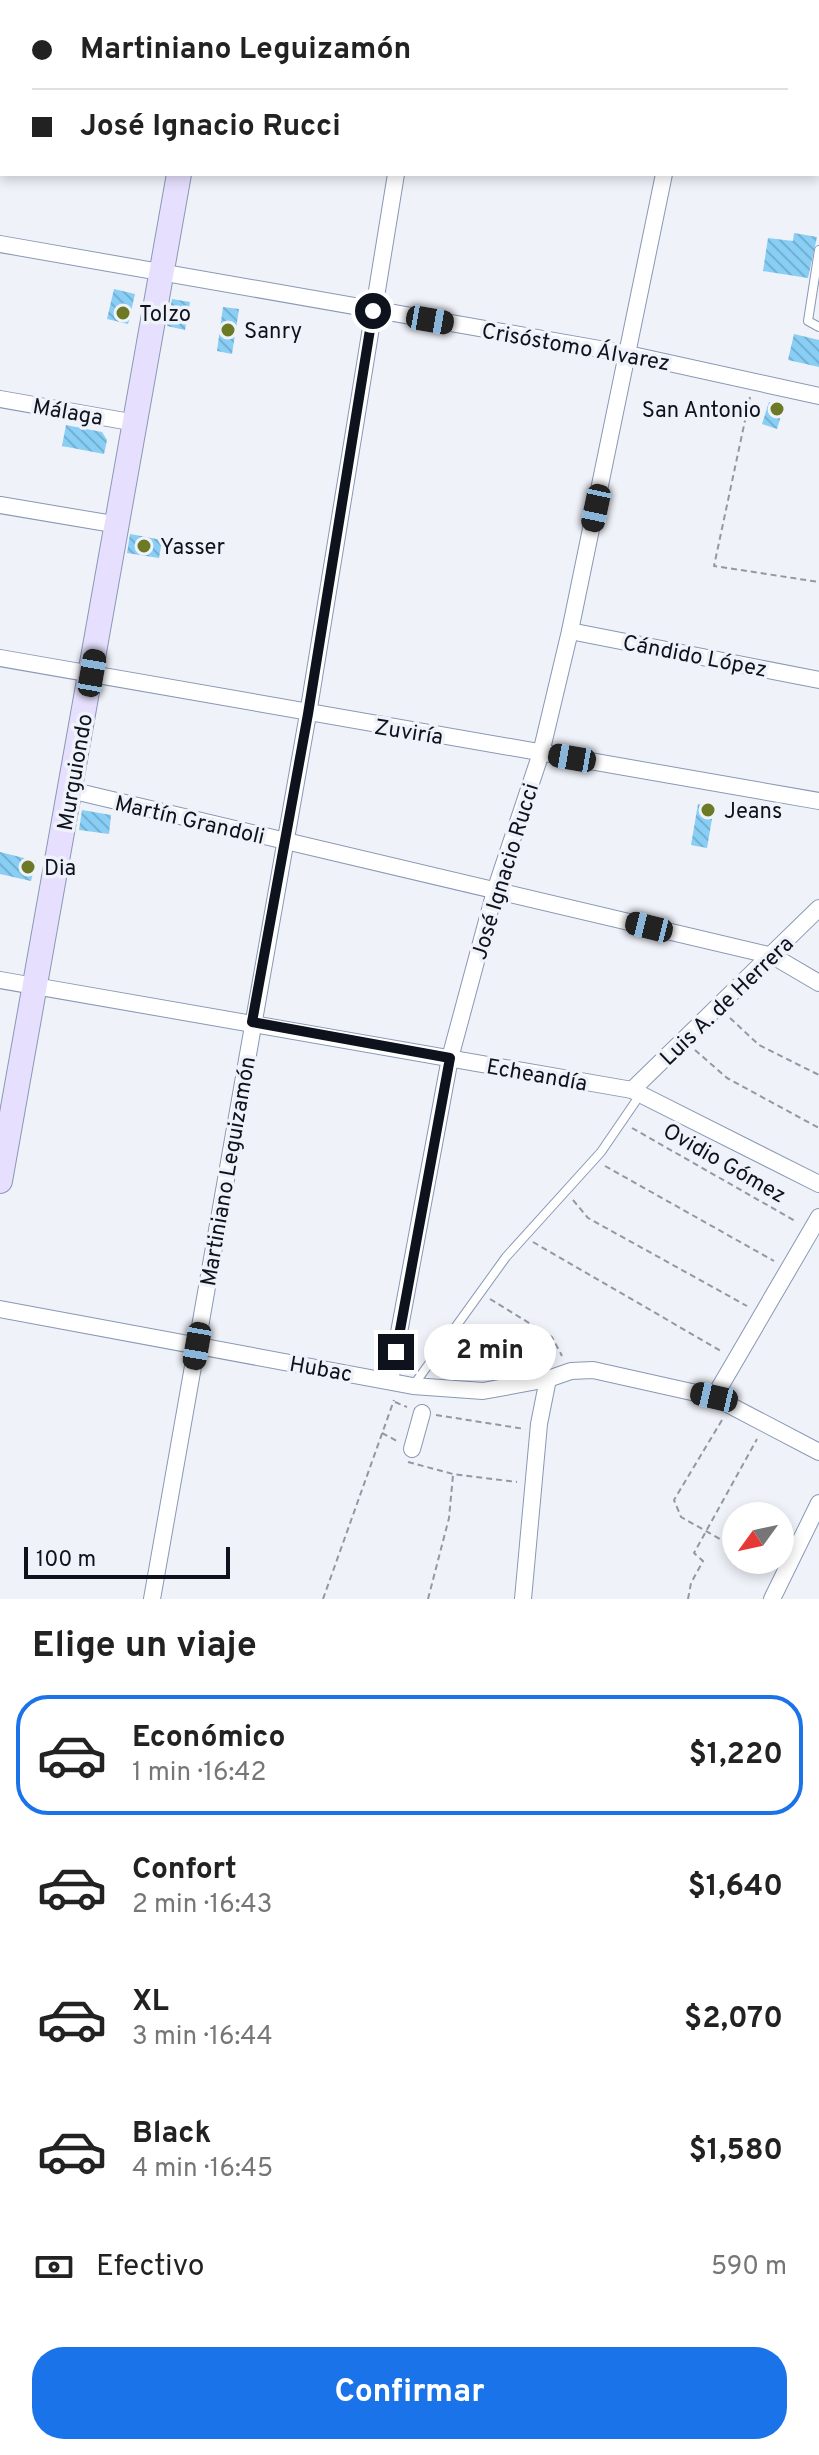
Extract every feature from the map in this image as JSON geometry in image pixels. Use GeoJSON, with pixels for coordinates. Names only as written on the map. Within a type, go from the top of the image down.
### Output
{"type":"FeatureCollection","features":[{"type":"Feature","properties":{"kind":"street","name":"Murguiondo"},"geometry":{"type":"LineString","coordinates":[[0,1181],[179,176]]}},
{"type":"Feature","properties":{"kind":"street","name":"Martiniano Leguizamón"},"geometry":{"type":"LineString","coordinates":[[152,1599],[308,714],[396,176]]}},
{"type":"Feature","properties":{"kind":"street","name":"José Ignacio Rucci"},"geometry":{"type":"LineString","coordinates":[[401,1384],[450,1058],[495,891],[541,753],[570,631],[664,176]]}},
{"type":"Feature","properties":{"kind":"street","name":"Crisóstomo Álvarez"},"geometry":{"type":"LineString","coordinates":[[0,244],[628,354],[819,396]]}},
{"type":"Feature","properties":{"kind":"street","name":"Málaga"},"geometry":{"type":"LineString","coordinates":[[0,399],[136,423]]}},
{"type":"Feature","properties":{"kind":"street"},"geometry":{"type":"LineString","coordinates":[[0,505],[119,525]]}},
{"type":"Feature","properties":{"kind":"street","name":"Cándido López"},"geometry":{"type":"LineString","coordinates":[[570,631],[819,680]]}},
{"type":"Feature","properties":{"kind":"street","name":"Zuviría"},"geometry":{"type":"LineString","coordinates":[[0,658],[819,801]]}},
{"type":"Feature","properties":{"kind":"street","name":"Martín Grandoli"},"geometry":{"type":"LineString","coordinates":[[70,790],[773,956],[819,983]]}},
{"type":"Feature","properties":{"kind":"street","name":"Luis A. de Herrera"},"geometry":{"type":"LineString","coordinates":[[636,1092],[819,908]]}},
{"type":"Feature","properties":{"kind":"street","name":"Echeandía"},"geometry":{"type":"LineString","coordinates":[[0,980],[636,1092],[819,1184]]}},
{"type":"Feature","properties":{"kind":"street"},"geometry":{"type":"LineString","coordinates":[[714,1397],[815,1224]]}},
{"type":"Feature","properties":{"kind":"street","name":"Hubac"},"geometry":{"type":"LineString","coordinates":[[0,1309],[401,1384],[483,1391],[548,1379],[571,1371],[593,1370],[714,1397],[819,1452]]}},
{"type":"Feature","properties":{"kind":"street"},"geometry":{"type":"LineString","coordinates":[[523,1599],[539,1431],[548,1379]]}},
{"type":"Feature","properties":{"kind":"street"},"geometry":{"type":"LineString","coordinates":[[412,1449],[422,1413]]}},
{"type":"Feature","properties":{"kind":"street"},"geometry":{"type":"LineString","coordinates":[[791,1599],[773,1596],[819,1503]]}},
{"type":"Feature","properties":{"kind":"lane"},"geometry":{"type":"LineString","coordinates":[[819,250],[808,321],[819,327]]}},
{"type":"Feature","properties":{"kind":"lane"},"geometry":{"type":"LineString","coordinates":[[401,1384],[594,1160],[622,1122],[636,1092]]}},
{"type":"Feature","properties":{"kind":"path"},"geometry":{"type":"LineString","coordinates":[[754,380],[714,566],[819,582]]}},
{"type":"Feature","properties":{"kind":"path"},"geometry":{"type":"LineString","coordinates":[[719,1008],[759,1045],[819,1075]]}},
{"type":"Feature","properties":{"kind":"path"},"geometry":{"type":"LineString","coordinates":[[685,1041],[727,1078],[819,1128]]}},
{"type":"Feature","properties":{"kind":"path","name":"Ovidio Gómez"},"geometry":{"type":"LineString","coordinates":[[622,1122],[815,1224]]}},
{"type":"Feature","properties":{"kind":"path"},"geometry":{"type":"LineString","coordinates":[[594,1160],[789,1269]]}},
{"type":"Feature","properties":{"kind":"path"},"geometry":{"type":"LineString","coordinates":[[566,1193],[588,1218],[762,1315]]}},
{"type":"Feature","properties":{"kind":"path"},"geometry":{"type":"LineString","coordinates":[[524,1238],[736,1359]]}},
{"type":"Feature","properties":{"kind":"path"},"geometry":{"type":"LineString","coordinates":[[480,1293],[552,1337],[571,1371]]}},
{"type":"Feature","properties":{"kind":"path"},"geometry":{"type":"LineString","coordinates":[[323,1599],[381,1432],[401,1384]]}},
{"type":"Feature","properties":{"kind":"path"},"geometry":{"type":"LineString","coordinates":[[393,1402],[422,1413],[539,1431]]}},
{"type":"Feature","properties":{"kind":"path"},"geometry":{"type":"LineString","coordinates":[[722,1540],[681,1517],[674,1500],[730,1405]]}},
{"type":"Feature","properties":{"kind":"path"},"geometry":{"type":"LineString","coordinates":[[688,1599],[703,1561],[694,1553],[766,1424]]}},
{"type":"Feature","properties":{"kind":"path"},"geometry":{"type":"LineString","coordinates":[[381,1432],[412,1449],[407,1465],[534,1484]]}},
{"type":"Feature","properties":{"kind":"path"},"geometry":{"type":"LineString","coordinates":[[428,1599],[449,1518],[453,1474]]}},
{"type":"Feature","properties":{"kind":"building"},"geometry":{"type":"Polygon","coordinates":[[[794,233],[817,237],[808,278],[763,271],[768,238],[793,241],[794,233]]]}},
{"type":"Feature","properties":{"kind":"building"},"geometry":{"type":"Polygon","coordinates":[[[114,289],[135,294],[128,324],[107,319],[114,289]]]}},
{"type":"Feature","properties":{"kind":"building"},"geometry":{"type":"Polygon","coordinates":[[[172,299],[190,302],[185,330],[167,326],[172,299]]]}},
{"type":"Feature","properties":{"kind":"building","name":"Sanry"},"geometry":{"type":"Polygon","coordinates":[[[223,307],[239,309],[232,354],[217,351],[223,307]]]}},
{"type":"Feature","properties":{"kind":"building"},"geometry":{"type":"Polygon","coordinates":[[[794,334],[819,340],[819,367],[788,360],[794,334]]]}},
{"type":"Feature","properties":{"kind":"building"},"geometry":{"type":"Polygon","coordinates":[[[769,402],[784,406],[777,429],[762,424],[769,402]]]}},
{"type":"Feature","properties":{"kind":"building"},"geometry":{"type":"Polygon","coordinates":[[[66,425],[102,432],[107,440],[104,454],[62,446],[66,425]]]}},
{"type":"Feature","properties":{"kind":"building","name":"Yasser"},"geometry":{"type":"Polygon","coordinates":[[[130,534],[162,540],[159,558],[127,553],[130,534]]]}},
{"type":"Feature","properties":{"kind":"building"},"geometry":{"type":"Polygon","coordinates":[[[698,804],[714,807],[707,848],[691,845],[698,804]]]}},
{"type":"Feature","properties":{"kind":"building"},"geometry":{"type":"Polygon","coordinates":[[[82,810],[111,815],[109,834],[79,830],[82,810]]]}},
{"type":"Feature","properties":{"kind":"building"},"geometry":{"type":"Polygon","coordinates":[[[0,852],[36,861],[31,881],[0,874],[0,852]]]}},
{"type":"Feature","properties":{"kind":"place","name":"Tolzo"},"geometry":{"type":"Point","coordinates":[123,313]}},
{"type":"Feature","properties":{"kind":"place","name":"Sanry"},"geometry":{"type":"Point","coordinates":[228,330]}},
{"type":"Feature","properties":{"kind":"place","name":"San Antonio"},"geometry":{"type":"Point","coordinates":[777,409]}},
{"type":"Feature","properties":{"kind":"place","name":"Yasser"},"geometry":{"type":"Point","coordinates":[144,546]}},
{"type":"Feature","properties":{"kind":"place","name":"Jeans"},"geometry":{"type":"Point","coordinates":[708,810]}},
{"type":"Feature","properties":{"kind":"place","name":"Dia"},"geometry":{"type":"Point","coordinates":[28,867]}},
{"type":"Feature","properties":{"kind":"route"},"geometry":{"type":"LineString","coordinates":[[373,311],[308,714],[252,1022],[450,1058],[396,1352]]}}]}
